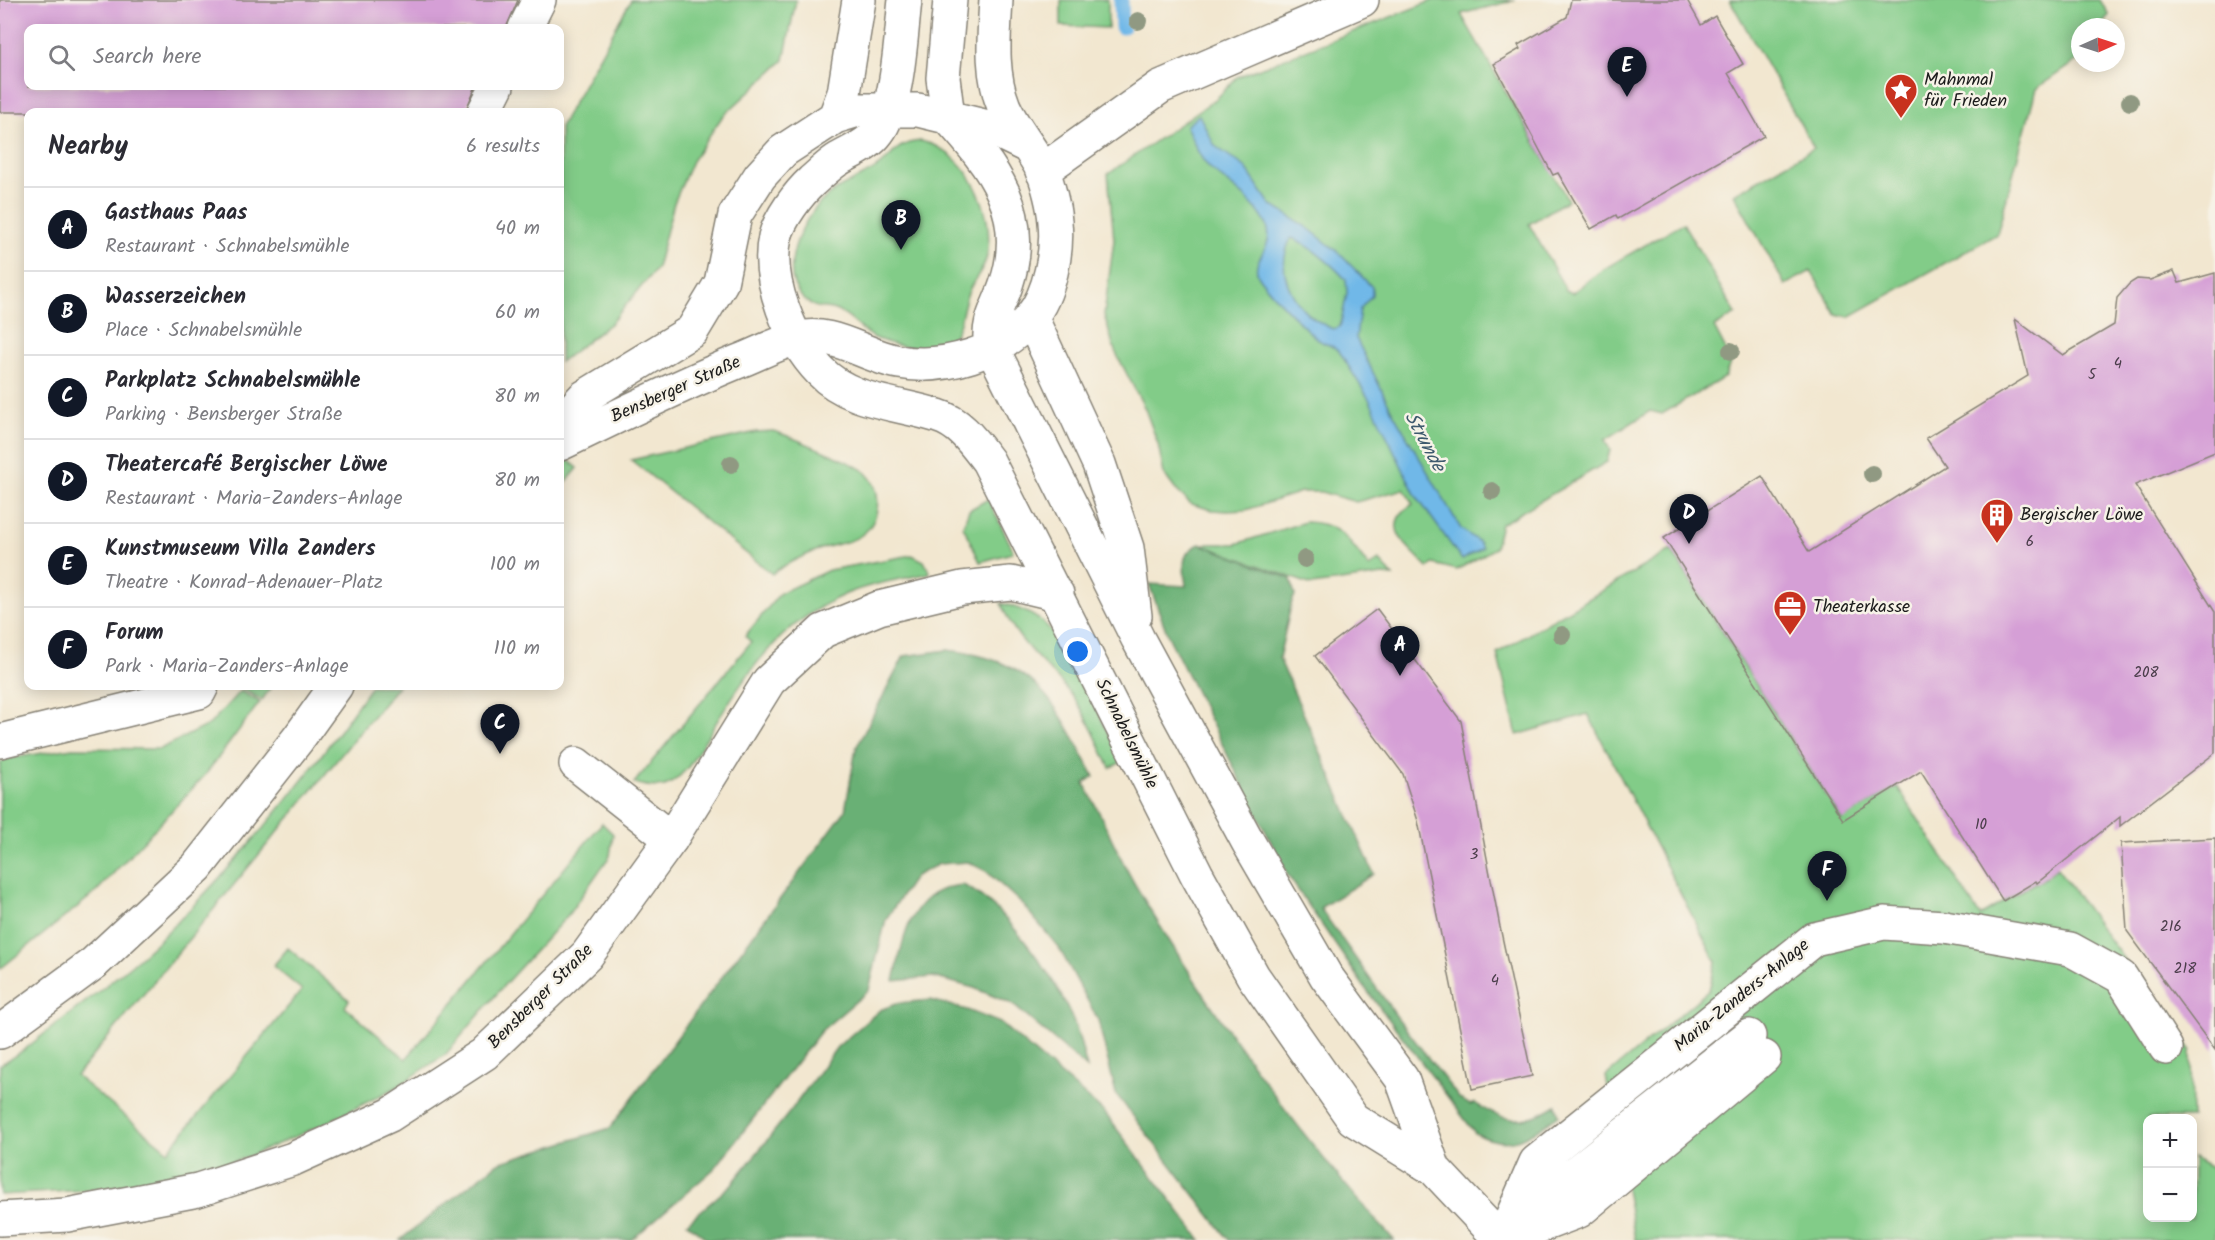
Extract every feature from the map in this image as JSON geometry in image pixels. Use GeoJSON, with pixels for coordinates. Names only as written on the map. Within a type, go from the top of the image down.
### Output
{"type":"FeatureCollection","features":[{"type":"Feature","properties":{"kind":"main road"},"geometry":{"type":"LineString","coordinates":[[527,24],[539,0]]}},
{"type":"Feature","properties":{"kind":"main road"},"geometry":{"type":"LineString","coordinates":[[834,117],[844,93],[860,0]]}},
{"type":"Feature","properties":{"kind":"main road"},"geometry":{"type":"LineString","coordinates":[[905,0],[891,110],[918,110],[988,127],[1035,158]]}},
{"type":"Feature","properties":{"kind":"main road"},"geometry":{"type":"LineString","coordinates":[[948,117],[942,78],[950,0]]}},
{"type":"Feature","properties":{"kind":"main road"},"geometry":{"type":"LineString","coordinates":[[795,339],[815,334],[832,337],[875,357],[901,363],[920,363],[952,360],[991,346],[1010,336],[1031,317],[1041,300],[1052,265],[1055,222],[1035,158],[1004,107],[994,68],[996,0]]}},
{"type":"Feature","properties":{"kind":"main road"},"geometry":{"type":"LineString","coordinates":[[1035,158],[1160,87],[1362,0]]}},
{"type":"Feature","properties":{"kind":"main road"},"geometry":{"type":"LineString","coordinates":[[486,108],[495,90]]}},
{"type":"Feature","properties":{"kind":"main road","name":"Bensberger Straße"},"geometry":{"type":"LineString","coordinates":[[564,419],[584,397],[692,331],[721,283],[735,214],[760,176],[783,151],[834,117],[858,110],[891,110]]}},
{"type":"Feature","properties":{"kind":"main road","name":"Schnabelsmühle"},"geometry":{"type":"LineString","coordinates":[[891,110],[877,134],[835,161],[810,183],[785,216],[775,238],[774,274],[795,339],[821,373],[848,390],[880,404],[939,416],[964,431],[988,461],[1197,875],[1253,976],[1353,1119],[1434,1170],[1502,1240]]}},
{"type":"Feature","properties":{"kind":"main road","name":"Schnabelsmühle"},"geometry":{"type":"LineString","coordinates":[[948,117],[982,158],[1006,196],[1014,223],[1013,257],[1006,286],[992,317],[988,334],[991,346],[1138,639],[1248,842],[1326,976],[1402,1079],[1434,1170]]}},
{"type":"Feature","properties":{"kind":"main road","name":"Schnabelsmühle"},"geometry":{"type":"LineString","coordinates":[[1031,317],[1100,464],[1127,548],[1138,639]]}},
{"type":"Feature","properties":{"kind":"main road","name":"Bensberger Straße"},"geometry":{"type":"LineString","coordinates":[[564,442],[696,379],[795,339]]}},
{"type":"Feature","properties":{"kind":"main road","name":"Bensberger Straße"},"geometry":{"type":"LineString","coordinates":[[0,1219],[67,1215],[198,1190],[293,1159],[390,1115],[484,1054],[587,955],[671,839],[769,681],[823,631],[879,608],[962,588],[1011,583],[1057,594]]}},
{"type":"Feature","properties":{"kind":"main road"},"geometry":{"type":"LineString","coordinates":[[0,741],[200,690]]}},
{"type":"Feature","properties":{"kind":"main road"},"geometry":{"type":"LineString","coordinates":[[0,1032],[94,963],[197,867],[298,739],[333,690]]}},
{"type":"Feature","properties":{"kind":"main road"},"geometry":{"type":"LineString","coordinates":[[576,764],[671,839]]}},
{"type":"Feature","properties":{"kind":"main road","name":"Maria-Zanders-Anlage"},"geometry":{"type":"LineString","coordinates":[[1502,1240],[1536,1162],[1814,939],[1884,923],[1944,927],[2070,949],[2121,977],[2166,1048]]}},
{"type":"Feature","properties":{"kind":"main road"},"geometry":{"type":"LineString","coordinates":[[1502,1240],[1579,1211],[1757,1046]]}},
{"type":"Feature","properties":{"kind":"green space"},"geometry":{"type":"Polygon","coordinates":[[[631,0],[796,0],[784,60],[722,117],[692,161],[674,203],[657,268],[611,323],[564,359],[564,120],[631,0]]]}},
{"type":"Feature","properties":{"kind":"green space"},"geometry":{"type":"Polygon","coordinates":[[[1061,0],[1108,0],[1108,28],[1061,26],[1061,0]]]}},
{"type":"Feature","properties":{"kind":"green space"},"geometry":{"type":"Polygon","coordinates":[[[1434,0],[1516,0],[1461,14],[1568,200],[1529,224],[1566,290],[1572,293],[1602,270],[1683,223],[1736,314],[1714,327],[1731,360],[1725,377],[1662,414],[1650,411],[1605,440],[1610,450],[1607,462],[1501,524],[1495,548],[1457,570],[1433,564],[1428,568],[1405,544],[1397,529],[1397,521],[1413,504],[1404,489],[1356,502],[1321,492],[1301,492],[1246,510],[1212,510],[1191,504],[1175,489],[1164,474],[1158,444],[1145,409],[1115,351],[1104,315],[1114,240],[1108,174],[1217,98],[1237,77],[1434,0]]]}},
{"type":"Feature","properties":{"kind":"green space"},"geometry":{"type":"Polygon","coordinates":[[[1730,0],[2100,0],[2109,15],[2107,18],[2071,18],[2071,64],[2036,89],[1997,234],[1849,317],[1836,314],[1811,271],[1785,285],[1734,194],[1814,148],[1730,0]]]}},
{"type":"Feature","properties":{"kind":"green space"},"geometry":{"type":"Polygon","coordinates":[[[921,141],[938,147],[965,170],[982,203],[989,239],[986,261],[968,293],[954,336],[939,346],[926,348],[899,346],[879,340],[838,311],[815,307],[799,294],[792,269],[793,254],[803,227],[825,198],[869,173],[905,144],[921,141]]]}},
{"type":"Feature","properties":{"kind":"green space"},"geometry":{"type":"Polygon","coordinates":[[[773,431],[806,443],[865,472],[875,488],[877,506],[872,523],[860,536],[802,557],[772,574],[631,460],[756,432],[773,431]]]}},
{"type":"Feature","properties":{"kind":"green space"},"geometry":{"type":"Polygon","coordinates":[[[567,459],[578,468],[564,485],[564,461],[567,459]]]}},
{"type":"Feature","properties":{"kind":"green space"},"geometry":{"type":"Polygon","coordinates":[[[988,499],[1012,548],[1012,553],[980,562],[963,526],[969,510],[988,499]]]}},
{"type":"Feature","properties":{"kind":"green space"},"geometry":{"type":"Polygon","coordinates":[[[1305,522],[1327,525],[1335,529],[1349,541],[1369,567],[1379,560],[1393,576],[1383,575],[1312,585],[1200,544],[1236,544],[1305,522]]]}},
{"type":"Feature","properties":{"kind":"green space"},"geometry":{"type":"Polygon","coordinates":[[[1200,544],[1291,579],[1295,596],[1279,658],[1374,874],[1320,908],[1397,1017],[1459,1098],[1470,1105],[1475,1103],[1496,1115],[1515,1119],[1534,1116],[1556,1105],[1559,1115],[1529,1135],[1520,1139],[1500,1141],[1475,1133],[1365,988],[1287,874],[1168,636],[1149,584],[1186,586],[1184,561],[1189,551],[1200,544]]]}},
{"type":"Feature","properties":{"kind":"green space"},"geometry":{"type":"Polygon","coordinates":[[[1671,550],[1842,820],[1897,786],[1980,916],[2036,882],[2037,884],[2057,868],[2191,1051],[2192,1114],[2143,1114],[2143,1222],[2197,1222],[2197,1160],[2215,1170],[2215,1240],[1635,1240],[1606,1076],[1709,990],[1716,962],[1588,714],[1517,735],[1497,653],[1671,550]]]}},
{"type":"Feature","properties":{"kind":"green space"},"geometry":{"type":"Polygon","coordinates":[[[912,555],[924,561],[930,573],[856,590],[818,609],[793,626],[754,667],[689,766],[676,779],[659,787],[634,783],[751,642],[745,636],[780,593],[829,570],[912,555]]]}},
{"type":"Feature","properties":{"kind":"green space"},"geometry":{"type":"Polygon","coordinates":[[[1001,603],[1036,617],[1057,638],[1078,671],[1122,762],[1110,768],[1079,706],[1065,687],[1021,639],[1001,603]]]}},
{"type":"Feature","properties":{"kind":"green space"},"geometry":{"type":"Polygon","coordinates":[[[947,650],[978,655],[1024,675],[1055,707],[1094,776],[1084,783],[1130,875],[1165,934],[1256,1070],[1323,1157],[1394,1240],[1229,1240],[1116,1094],[1098,1020],[1059,948],[1023,905],[986,871],[968,862],[939,864],[915,876],[886,919],[869,990],[821,1031],[715,1168],[635,1237],[630,1240],[400,1240],[498,1163],[610,1128],[845,811],[856,748],[904,656],[947,650]]]}},
{"type":"Feature","properties":{"kind":"green space"},"geometry":{"type":"Polygon","coordinates":[[[244,690],[269,690],[262,700],[244,690]]]}},
{"type":"Feature","properties":{"kind":"green space"},"geometry":{"type":"Polygon","coordinates":[[[368,690],[395,690],[76,1076],[168,1151],[302,990],[273,966],[288,948],[349,1000],[345,1007],[406,1059],[602,823],[613,834],[610,856],[568,915],[446,1054],[397,1087],[320,1126],[245,1158],[180,1177],[105,1189],[0,1195],[0,1065],[24,1050],[158,941],[217,881],[323,754],[368,690]]]}},
{"type":"Feature","properties":{"kind":"green space"},"geometry":{"type":"Polygon","coordinates":[[[240,691],[260,702],[206,774],[96,892],[0,969],[0,763],[7,759],[72,748],[160,749],[210,724],[240,691]]]}},
{"type":"Feature","properties":{"kind":"green space"},"geometry":{"type":"Polygon","coordinates":[[[963,885],[980,895],[997,910],[1045,969],[1058,990],[1078,1033],[1087,1068],[1012,1004],[974,988],[933,977],[894,981],[906,932],[920,906],[945,888],[963,885]]]}},
{"type":"Feature","properties":{"kind":"green space"},"geometry":{"type":"Polygon","coordinates":[[[931,1000],[967,1010],[1000,1023],[1104,1112],[1201,1240],[708,1240],[687,1223],[732,1184],[792,1109],[837,1047],[880,1010],[898,1003],[931,1000]]]}},
{"type":"Feature","properties":{"kind":"water"},"geometry":{"type":"Polygon","coordinates":[[[1199,115],[1215,146],[1245,167],[1270,204],[1308,228],[1338,252],[1372,287],[1372,295],[1360,309],[1356,338],[1392,411],[1461,529],[1479,542],[1482,548],[1462,560],[1416,496],[1369,399],[1339,351],[1313,335],[1260,278],[1257,266],[1269,236],[1264,220],[1246,198],[1207,165],[1199,155],[1186,126],[1199,115]],[[1291,238],[1284,266],[1291,292],[1299,304],[1320,322],[1333,329],[1340,327],[1347,293],[1346,280],[1320,256],[1291,238]]]}},
{"type":"Feature","properties":{"kind":"building"},"geometry":{"type":"Polygon","coordinates":[[[0,0],[518,0],[508,24],[24,24],[24,90],[474,90],[467,108],[24,108],[24,112],[0,112],[0,0]]]}},
{"type":"Feature","properties":{"kind":"building"},"geometry":{"type":"Polygon","coordinates":[[[1571,0],[1687,0],[1701,25],[1715,16],[1743,64],[1728,73],[1764,136],[1618,219],[1616,215],[1591,229],[1558,173],[1553,175],[1494,64],[1520,49],[1518,45],[1567,17],[1571,0]]]}},
{"type":"Feature","properties":{"kind":"building","name":"Bergischer Löwe"},"geometry":{"type":"Polygon","coordinates":[[[2174,271],[2179,283],[2215,273],[2215,452],[2135,485],[2215,612],[2215,753],[2120,826],[2120,817],[2037,883],[2036,881],[2003,901],[1921,771],[1843,820],[1664,538],[1762,476],[1809,552],[1945,466],[1926,438],[2028,376],[2015,319],[2063,355],[2114,325],[2117,298],[2129,284],[2137,279],[2150,280],[2174,271]]]}},
{"type":"Feature","properties":{"kind":"building"},"geometry":{"type":"Polygon","coordinates":[[[1377,609],[1461,721],[1500,927],[1532,1076],[1472,1089],[1418,821],[1403,774],[1315,656],[1377,609]]]}},
{"type":"Feature","properties":{"kind":"building"},"geometry":{"type":"Polygon","coordinates":[[[2215,838],[2215,1050],[2127,931],[2121,843],[2215,838]]]}},
{"type":"Feature","properties":{"kind":"waterway","name":"Strunde"},"geometry":{"type":"LineString","coordinates":[[1121,0],[1122,27]]}},
{"type":"Feature","properties":{"kind":"place","name":"Kunstmuseum Villa Zanders"},"geometry":{"type":"Point","coordinates":[1627,97]}},
{"type":"Feature","properties":{"kind":"place","name":"Mahnmal für Frieden"},"geometry":{"type":"Point","coordinates":[1901,119]}},
{"type":"Feature","properties":{"kind":"place","name":"Wasserzeichen"},"geometry":{"type":"Point","coordinates":[901,250]}},
{"type":"Feature","properties":{"kind":"place","name":"Theatercafé Bergischer Löwe"},"geometry":{"type":"Point","coordinates":[1689,544]}},
{"type":"Feature","properties":{"kind":"place","name":"Bergischer Löwe"},"geometry":{"type":"Point","coordinates":[1997,544]}},
{"type":"Feature","properties":{"kind":"place","name":"Theaterkasse"},"geometry":{"type":"Point","coordinates":[1790,636]}},
{"type":"Feature","properties":{"kind":"place","name":"Gasthaus Paas"},"geometry":{"type":"Point","coordinates":[1400,676]}},
{"type":"Feature","properties":{"kind":"place","name":"Parkplatz Schnabelsmühle"},"geometry":{"type":"Point","coordinates":[500,754]}},
{"type":"Feature","properties":{"kind":"place","name":"Forum"},"geometry":{"type":"Point","coordinates":[1827,901]}}]}
